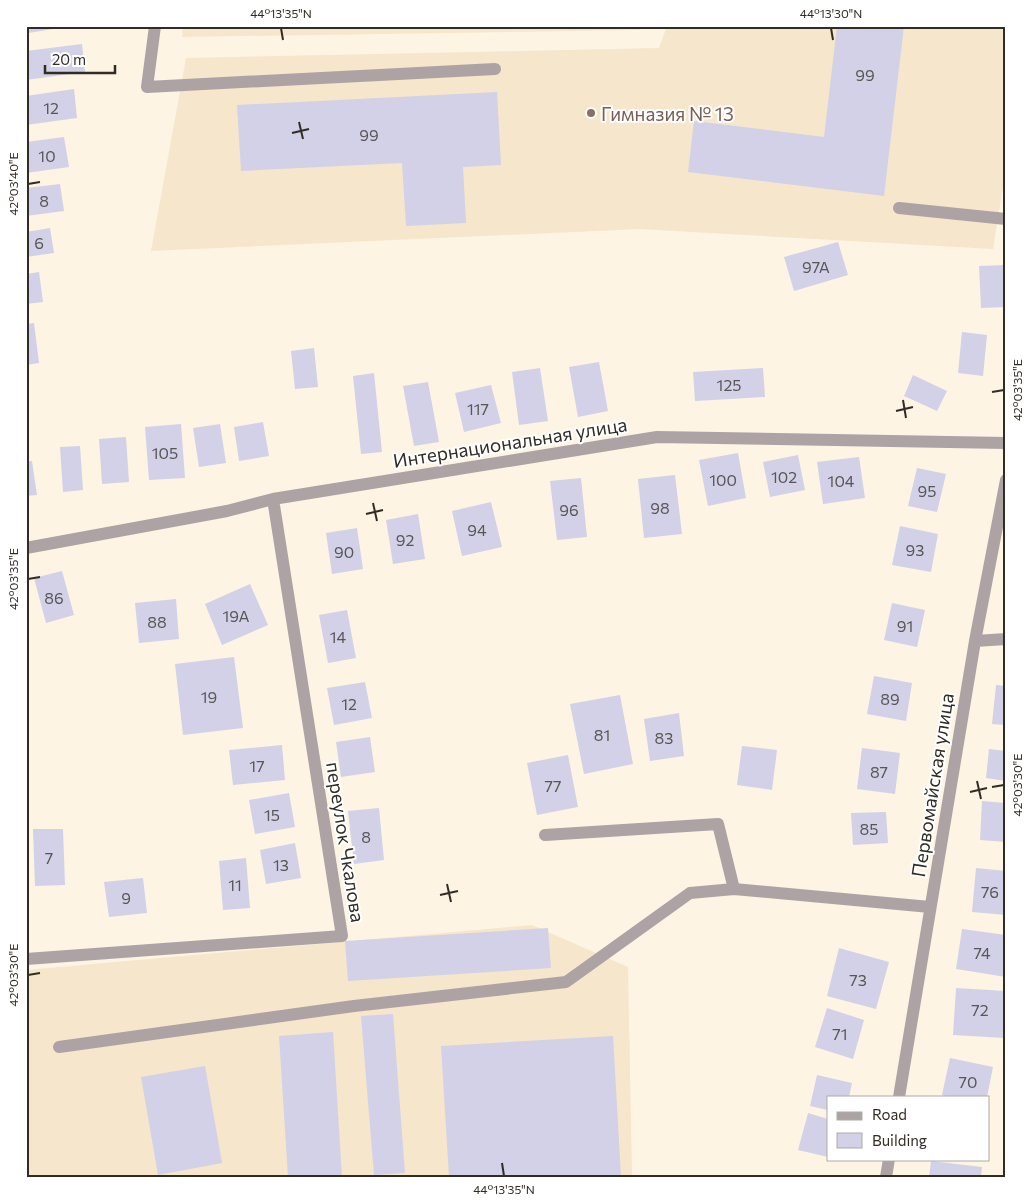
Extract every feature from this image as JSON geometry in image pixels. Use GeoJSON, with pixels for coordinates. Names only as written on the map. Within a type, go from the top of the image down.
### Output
{"type":"FeatureCollection","features":[{"type":"Feature","properties":{"kind":"street"},"geometry":{"type":"LineString","coordinates":[[155,26],[147,87],[495,69]]}},
{"type":"Feature","properties":{"kind":"street"},"geometry":{"type":"LineString","coordinates":[[899,208],[1006,219]]}},
{"type":"Feature","properties":{"kind":"street","name":"Интернациональная улица"},"geometry":{"type":"LineString","coordinates":[[26,548],[227,511],[273,499],[657,437],[1006,443]]}},
{"type":"Feature","properties":{"kind":"street","name":"Первомайская улица"},"geometry":{"type":"LineString","coordinates":[[899,1096],[975,641],[1006,480]]}},
{"type":"Feature","properties":{"kind":"street","name":"переулок Чкалова"},"geometry":{"type":"LineString","coordinates":[[26,959],[342,936],[273,499]]}},
{"type":"Feature","properties":{"kind":"street"},"geometry":{"type":"LineString","coordinates":[[975,641],[1006,639]]}},
{"type":"Feature","properties":{"kind":"street"},"geometry":{"type":"LineString","coordinates":[[545,835],[718,824],[734,889]]}},
{"type":"Feature","properties":{"kind":"street"},"geometry":{"type":"LineString","coordinates":[[59,1047],[354,1006],[566,982],[690,893],[734,889],[930,907]]}},
{"type":"Feature","properties":{"kind":"street"},"geometry":{"type":"LineString","coordinates":[[886,1177],[889,1160]]}},
{"type":"Feature","properties":{"kind":"shaded area"},"geometry":{"type":"Polygon","coordinates":[[[183,26],[642,26],[640,30],[182,37],[183,26]]]}},
{"type":"Feature","properties":{"kind":"shaded area","name":"Гимназия № 13"},"geometry":{"type":"Polygon","coordinates":[[[667,26],[1006,26],[1006,168],[993,249],[639,229],[151,251],[186,58],[659,48],[667,26]]]}},
{"type":"Feature","properties":{"kind":"shaded area"},"geometry":{"type":"Polygon","coordinates":[[[532,925],[628,967],[632,1177],[26,1177],[26,970],[532,925]]]}},
{"type":"Feature","properties":{"kind":"building"},"geometry":{"type":"Polygon","coordinates":[[[27,26],[66,26],[66,27],[28,33],[27,26]]]}},
{"type":"Feature","properties":{"kind":"building"},"geometry":{"type":"Polygon","coordinates":[[[837,26],[904,26],[884,196],[688,172],[694,121],[824,137],[837,26]]]}},
{"type":"Feature","properties":{"kind":"building"},"geometry":{"type":"Polygon","coordinates":[[[82,44],[85,72],[26,80],[26,51],[82,44]]]}},
{"type":"Feature","properties":{"kind":"building"},"geometry":{"type":"Polygon","coordinates":[[[74,89],[77,118],[26,125],[26,96],[74,89]]]}},
{"type":"Feature","properties":{"kind":"building"},"geometry":{"type":"Polygon","coordinates":[[[497,92],[501,165],[463,167],[466,223],[406,226],[402,163],[241,171],[237,105],[497,92]]]}},
{"type":"Feature","properties":{"kind":"building"},"geometry":{"type":"Polygon","coordinates":[[[64,137],[69,167],[26,173],[26,142],[64,137]]]}},
{"type":"Feature","properties":{"kind":"building"},"geometry":{"type":"Polygon","coordinates":[[[60,184],[64,211],[26,216],[26,188],[60,184]]]}},
{"type":"Feature","properties":{"kind":"building"},"geometry":{"type":"Polygon","coordinates":[[[50,228],[54,253],[26,257],[26,232],[50,228]]]}},
{"type":"Feature","properties":{"kind":"building"},"geometry":{"type":"Polygon","coordinates":[[[838,242],[848,275],[794,291],[784,257],[838,242]]]}},
{"type":"Feature","properties":{"kind":"building"},"geometry":{"type":"Polygon","coordinates":[[[1006,265],[1006,307],[981,308],[979,266],[1006,265]]]}},
{"type":"Feature","properties":{"kind":"building"},"geometry":{"type":"Polygon","coordinates":[[[39,272],[43,302],[26,304],[26,274],[39,272]]]}},
{"type":"Feature","properties":{"kind":"building"},"geometry":{"type":"Polygon","coordinates":[[[34,323],[39,363],[26,365],[26,324],[34,323]]]}},
{"type":"Feature","properties":{"kind":"building"},"geometry":{"type":"Polygon","coordinates":[[[962,332],[987,335],[983,376],[958,373],[962,332]]]}},
{"type":"Feature","properties":{"kind":"building"},"geometry":{"type":"Polygon","coordinates":[[[314,348],[318,387],[295,389],[291,351],[314,348]]]}},
{"type":"Feature","properties":{"kind":"building"},"geometry":{"type":"Polygon","coordinates":[[[599,362],[608,411],[578,417],[569,367],[599,362]]]}},
{"type":"Feature","properties":{"kind":"building"},"geometry":{"type":"Polygon","coordinates":[[[540,368],[548,421],[519,425],[512,372],[540,368]]]}},
{"type":"Feature","properties":{"kind":"building"},"geometry":{"type":"Polygon","coordinates":[[[763,368],[765,397],[695,401],[693,372],[763,368]]]}},
{"type":"Feature","properties":{"kind":"building"},"geometry":{"type":"Polygon","coordinates":[[[374,373],[382,452],[361,454],[353,376],[374,373]]]}},
{"type":"Feature","properties":{"kind":"building"},"geometry":{"type":"Polygon","coordinates":[[[913,375],[947,391],[937,411],[904,396],[913,375]]]}},
{"type":"Feature","properties":{"kind":"building"},"geometry":{"type":"Polygon","coordinates":[[[428,382],[439,442],[414,446],[403,386],[428,382]]]}},
{"type":"Feature","properties":{"kind":"building"},"geometry":{"type":"Polygon","coordinates":[[[491,385],[501,423],[464,432],[455,393],[491,385]]]}},
{"type":"Feature","properties":{"kind":"building"},"geometry":{"type":"Polygon","coordinates":[[[263,422],[269,456],[239,461],[234,427],[263,422]]]}},
{"type":"Feature","properties":{"kind":"building"},"geometry":{"type":"Polygon","coordinates":[[[181,424],[185,478],[149,480],[145,427],[181,424]]]}},
{"type":"Feature","properties":{"kind":"building"},"geometry":{"type":"Polygon","coordinates":[[[220,424],[226,463],[199,467],[193,428],[220,424]]]}},
{"type":"Feature","properties":{"kind":"building"},"geometry":{"type":"Polygon","coordinates":[[[126,437],[129,482],[102,484],[99,439],[126,437]]]}},
{"type":"Feature","properties":{"kind":"building"},"geometry":{"type":"Polygon","coordinates":[[[80,446],[83,490],[63,492],[60,447],[80,446]]]}},
{"type":"Feature","properties":{"kind":"building"},"geometry":{"type":"Polygon","coordinates":[[[738,453],[746,498],[708,506],[699,460],[738,453]]]}},
{"type":"Feature","properties":{"kind":"building"},"geometry":{"type":"Polygon","coordinates":[[[798,455],[805,490],[770,497],[763,462],[798,455]]]}},
{"type":"Feature","properties":{"kind":"building"},"geometry":{"type":"Polygon","coordinates":[[[859,457],[865,498],[823,504],[817,462],[859,457]]]}},
{"type":"Feature","properties":{"kind":"building"},"geometry":{"type":"Polygon","coordinates":[[[32,461],[37,495],[26,496],[26,462],[32,461]]]}},
{"type":"Feature","properties":{"kind":"building"},"geometry":{"type":"Polygon","coordinates":[[[917,468],[946,474],[937,512],[908,506],[917,468]]]}},
{"type":"Feature","properties":{"kind":"building"},"geometry":{"type":"Polygon","coordinates":[[[675,475],[682,534],[644,538],[638,479],[675,475]]]}},
{"type":"Feature","properties":{"kind":"building"},"geometry":{"type":"Polygon","coordinates":[[[581,478],[587,537],[557,540],[550,481],[581,478]]]}},
{"type":"Feature","properties":{"kind":"building"},"geometry":{"type":"Polygon","coordinates":[[[491,502],[502,547],[462,556],[452,511],[491,502]]]}},
{"type":"Feature","properties":{"kind":"building"},"geometry":{"type":"Polygon","coordinates":[[[418,514],[425,559],[393,564],[386,520],[418,514]]]}},
{"type":"Feature","properties":{"kind":"building"},"geometry":{"type":"Polygon","coordinates":[[[900,526],[938,534],[931,572],[892,565],[900,526]]]}},
{"type":"Feature","properties":{"kind":"building"},"geometry":{"type":"Polygon","coordinates":[[[357,528],[363,569],[332,574],[326,533],[357,528]]]}},
{"type":"Feature","properties":{"kind":"building"},"geometry":{"type":"Polygon","coordinates":[[[62,571],[74,615],[46,623],[34,578],[62,571]]]}},
{"type":"Feature","properties":{"kind":"building"},"geometry":{"type":"Polygon","coordinates":[[[250,584],[268,625],[222,645],[205,604],[250,584]]]}},
{"type":"Feature","properties":{"kind":"building"},"geometry":{"type":"Polygon","coordinates":[[[176,599],[179,639],[139,643],[135,603],[176,599]]]}},
{"type":"Feature","properties":{"kind":"building"},"geometry":{"type":"Polygon","coordinates":[[[892,603],[925,610],[917,647],[884,640],[892,603]]]}},
{"type":"Feature","properties":{"kind":"building"},"geometry":{"type":"Polygon","coordinates":[[[347,610],[356,658],[328,663],[319,615],[347,610]]]}},
{"type":"Feature","properties":{"kind":"building"},"geometry":{"type":"Polygon","coordinates":[[[234,657],[243,728],[183,735],[175,664],[234,657]]]}},
{"type":"Feature","properties":{"kind":"building"},"geometry":{"type":"Polygon","coordinates":[[[874,676],[912,683],[906,721],[867,714],[874,676]]]}},
{"type":"Feature","properties":{"kind":"building"},"geometry":{"type":"Polygon","coordinates":[[[365,682],[372,718],[334,725],[327,688],[365,682]]]}},
{"type":"Feature","properties":{"kind":"building"},"geometry":{"type":"Polygon","coordinates":[[[996,685],[1006,686],[1006,725],[992,724],[996,685]]]}},
{"type":"Feature","properties":{"kind":"building"},"geometry":{"type":"Polygon","coordinates":[[[620,695],[633,764],[584,774],[570,704],[620,695]]]}},
{"type":"Feature","properties":{"kind":"building"},"geometry":{"type":"Polygon","coordinates":[[[679,713],[684,756],[650,761],[644,719],[679,713]]]}},
{"type":"Feature","properties":{"kind":"building"},"geometry":{"type":"Polygon","coordinates":[[[370,737],[375,772],[341,777],[336,742],[370,737]]]}},
{"type":"Feature","properties":{"kind":"building"},"geometry":{"type":"Polygon","coordinates":[[[282,745],[285,780],[233,785],[229,750],[282,745]]]}},
{"type":"Feature","properties":{"kind":"building"},"geometry":{"type":"Polygon","coordinates":[[[742,746],[777,750],[772,790],[737,785],[742,746]]]}},
{"type":"Feature","properties":{"kind":"building"},"geometry":{"type":"Polygon","coordinates":[[[862,748],[900,753],[895,794],[857,789],[862,748]]]}},
{"type":"Feature","properties":{"kind":"building"},"geometry":{"type":"Polygon","coordinates":[[[989,749],[1006,751],[1006,781],[986,778],[989,749]]]}},
{"type":"Feature","properties":{"kind":"building"},"geometry":{"type":"Polygon","coordinates":[[[568,755],[578,807],[537,815],[527,763],[568,755]]]}},
{"type":"Feature","properties":{"kind":"building"},"geometry":{"type":"Polygon","coordinates":[[[289,793],[295,827],[255,834],[249,800],[289,793]]]}},
{"type":"Feature","properties":{"kind":"building"},"geometry":{"type":"Polygon","coordinates":[[[982,801],[1006,803],[1006,842],[980,840],[982,801]]]}},
{"type":"Feature","properties":{"kind":"building"},"geometry":{"type":"Polygon","coordinates":[[[379,808],[384,860],[354,864],[348,811],[379,808]]]}},
{"type":"Feature","properties":{"kind":"building"},"geometry":{"type":"Polygon","coordinates":[[[886,812],[888,843],[853,845],[851,813],[886,812]]]}},
{"type":"Feature","properties":{"kind":"building"},"geometry":{"type":"Polygon","coordinates":[[[33,829],[63,829],[65,885],[35,886],[33,829]]]}},
{"type":"Feature","properties":{"kind":"building"},"geometry":{"type":"Polygon","coordinates":[[[295,843],[301,878],[266,884],[260,850],[295,843]]]}},
{"type":"Feature","properties":{"kind":"building"},"geometry":{"type":"Polygon","coordinates":[[[246,858],[250,908],[223,910],[219,861],[246,858]]]}},
{"type":"Feature","properties":{"kind":"building"},"geometry":{"type":"Polygon","coordinates":[[[976,868],[1006,871],[1006,915],[972,912],[976,868]]]}},
{"type":"Feature","properties":{"kind":"building"},"geometry":{"type":"Polygon","coordinates":[[[143,878],[147,913],[109,917],[104,882],[143,878]]]}},
{"type":"Feature","properties":{"kind":"building"},"geometry":{"type":"Polygon","coordinates":[[[548,928],[551,968],[348,981],[345,941],[548,928]]]}},
{"type":"Feature","properties":{"kind":"building"},"geometry":{"type":"Polygon","coordinates":[[[962,929],[1006,935],[1006,977],[956,969],[962,929]]]}},
{"type":"Feature","properties":{"kind":"building"},"geometry":{"type":"Polygon","coordinates":[[[839,948],[889,962],[876,1009],[827,996],[839,948]]]}},
{"type":"Feature","properties":{"kind":"building"},"geometry":{"type":"Polygon","coordinates":[[[956,988],[1006,991],[1005,1038],[953,1035],[956,988]]]}},
{"type":"Feature","properties":{"kind":"building"},"geometry":{"type":"Polygon","coordinates":[[[827,1008],[864,1020],[853,1059],[815,1047],[827,1008]]]}},
{"type":"Feature","properties":{"kind":"building"},"geometry":{"type":"Polygon","coordinates":[[[393,1014],[405,1173],[374,1175],[361,1016],[393,1014]]]}},
{"type":"Feature","properties":{"kind":"building"},"geometry":{"type":"Polygon","coordinates":[[[333,1032],[342,1177],[288,1177],[279,1036],[333,1032]]]}},
{"type":"Feature","properties":{"kind":"building"},"geometry":{"type":"Polygon","coordinates":[[[613,1036],[621,1177],[449,1177],[441,1046],[613,1036]]]}},
{"type":"Feature","properties":{"kind":"building"},"geometry":{"type":"Polygon","coordinates":[[[950,1058],[993,1067],[987,1096],[942,1095],[950,1058]]]}},
{"type":"Feature","properties":{"kind":"building"},"geometry":{"type":"Polygon","coordinates":[[[205,1066],[222,1163],[158,1175],[141,1077],[205,1066]]]}},
{"type":"Feature","properties":{"kind":"building"},"geometry":{"type":"Polygon","coordinates":[[[817,1075],[852,1083],[849,1096],[827,1096],[827,1110],[810,1106],[817,1075]]]}},
{"type":"Feature","properties":{"kind":"building"},"geometry":{"type":"Polygon","coordinates":[[[808,1113],[827,1119],[827,1157],[798,1150],[808,1113]]]}},
{"type":"Feature","properties":{"kind":"building"},"geometry":{"type":"Polygon","coordinates":[[[931,1161],[982,1167],[981,1177],[929,1177],[931,1161]]]}},
{"type":"Feature","properties":{"kind":"place","name":"Гимназия № 13"},"geometry":{"type":"Point","coordinates":[591,113]}}]}
